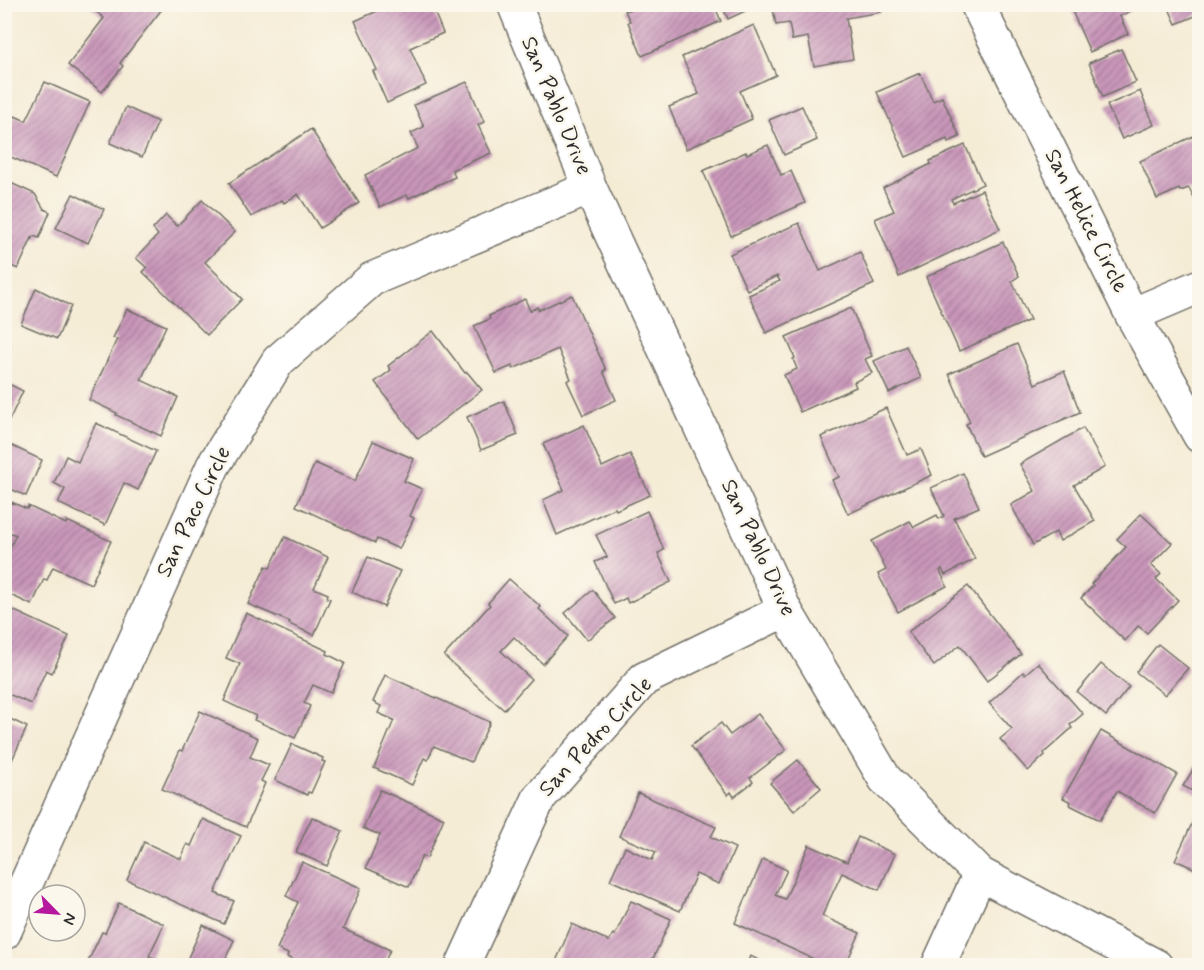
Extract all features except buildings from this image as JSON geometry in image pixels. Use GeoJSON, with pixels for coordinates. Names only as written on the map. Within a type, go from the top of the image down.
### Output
{"type":"FeatureCollection","features":[{"type":"Feature","properties":{"kind":"street","name":"San Pablo Drive"},"geometry":{"type":"LineString","coordinates":[[514,4],[590,188],[785,609],[885,779],[980,874],[1156,966]]}},
{"type":"Feature","properties":{"kind":"street","name":"San Helice Circle"},"geometry":{"type":"LineString","coordinates":[[977,4],[1132,315],[1200,436]]}},
{"type":"Feature","properties":{"kind":"street","name":"San Paco Circle"},"geometry":{"type":"LineString","coordinates":[[4,933],[213,466],[278,361],[372,279],[590,188]]}},
{"type":"Feature","properties":{"kind":"street"},"geometry":{"type":"LineString","coordinates":[[1132,315],[1200,286]]}},
{"type":"Feature","properties":{"kind":"street","name":"San Pedro Circle"},"geometry":{"type":"LineString","coordinates":[[462,966],[539,798],[644,679],[785,609]]}},
{"type":"Feature","properties":{"kind":"street"},"geometry":{"type":"LineString","coordinates":[[938,966],[980,874]]}}]}
